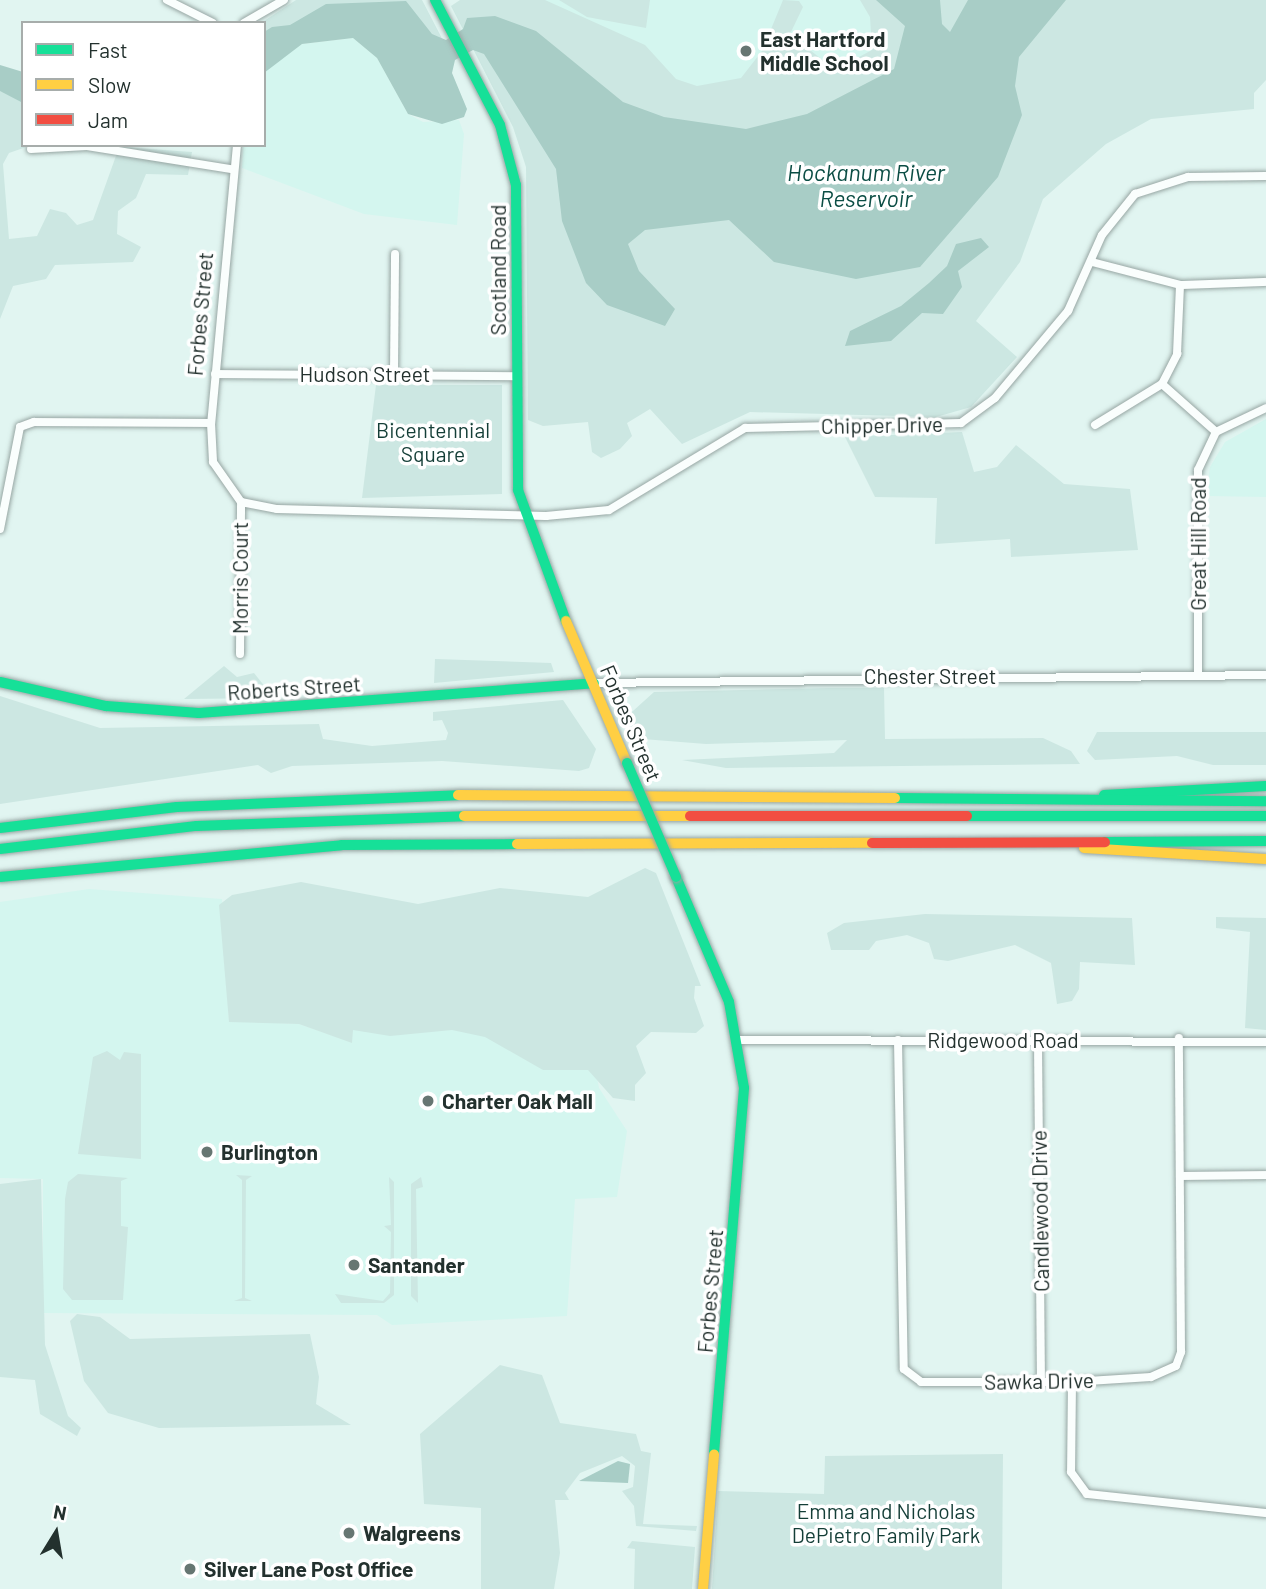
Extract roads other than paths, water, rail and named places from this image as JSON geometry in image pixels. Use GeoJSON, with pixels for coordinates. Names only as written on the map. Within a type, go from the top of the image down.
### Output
{"type":"FeatureCollection","features":[{"type":"Feature","properties":{"kind":"main road","name":"Scotland Road"},"geometry":{"type":"LineString","coordinates":[[435,0],[500,125],[516,185],[516,376],[513,452],[525,515]]}},
{"type":"Feature","properties":{"kind":"main road","name":"Forbes Street"},"geometry":{"type":"LineString","coordinates":[[525,515],[676,877],[740,1040],[743,1134],[703,1589]]}},
{"type":"Feature","properties":{"kind":"main road","name":"Roberts Street"},"geometry":{"type":"LineString","coordinates":[[0,682],[106,706],[243,713],[594,683]]}},
{"type":"Feature","properties":{"kind":"main road"},"geometry":{"type":"LineString","coordinates":[[1091,799],[1139,788],[1266,786]]}},
{"type":"Feature","properties":{"kind":"main road"},"geometry":{"type":"LineString","coordinates":[[0,828],[163,808],[364,796],[1091,799],[1266,810]]}},
{"type":"Feature","properties":{"kind":"main road"},"geometry":{"type":"LineString","coordinates":[[1115,800],[1266,801]]}},
{"type":"Feature","properties":{"kind":"main road"},"geometry":{"type":"LineString","coordinates":[[0,849],[173,828],[359,817],[1266,816]]}},
{"type":"Feature","properties":{"kind":"main road"},"geometry":{"type":"LineString","coordinates":[[0,858],[166,838],[383,825],[1266,825]]}},
{"type":"Feature","properties":{"kind":"main road"},"geometry":{"type":"LineString","coordinates":[[1055,841],[1111,852],[1266,859]]}},
{"type":"Feature","properties":{"kind":"main road"},"geometry":{"type":"LineString","coordinates":[[0,877],[316,846],[1266,841]]}},
{"type":"Feature","properties":{"kind":"street"},"geometry":{"type":"LineString","coordinates":[[167,0],[209,21]]}},
{"type":"Feature","properties":{"kind":"street"},"geometry":{"type":"LineString","coordinates":[[247,21],[284,0]]}},
{"type":"Feature","properties":{"kind":"street"},"geometry":{"type":"LineString","coordinates":[[31,149],[68,147]]}},
{"type":"Feature","properties":{"kind":"street"},"geometry":{"type":"LineString","coordinates":[[93,147],[231,169]]}},
{"type":"Feature","properties":{"kind":"street","name":"Forbes Street"},"geometry":{"type":"LineString","coordinates":[[236,147],[231,169],[211,424],[220,479],[241,502]]}},
{"type":"Feature","properties":{"kind":"street","name":"Chipper Drive"},"geometry":{"type":"LineString","coordinates":[[525,515],[609,510],[745,428],[961,423],[995,398],[1068,311],[1102,235],[1135,194],[1188,177],[1266,176]]}},
{"type":"Feature","properties":{"kind":"street"},"geometry":{"type":"LineString","coordinates":[[394,374],[395,254]]}},
{"type":"Feature","properties":{"kind":"street"},"geometry":{"type":"LineString","coordinates":[[1092,262],[1180,285],[1266,282]]}},
{"type":"Feature","properties":{"kind":"street"},"geometry":{"type":"LineString","coordinates":[[1094,425],[1162,384],[1177,354],[1180,285]]}},
{"type":"Feature","properties":{"kind":"street","name":"Hudson Street"},"geometry":{"type":"LineString","coordinates":[[215,374],[516,376]]}},
{"type":"Feature","properties":{"kind":"street"},"geometry":{"type":"LineString","coordinates":[[1162,384],[1216,432],[1266,408]]}},
{"type":"Feature","properties":{"kind":"street"},"geometry":{"type":"LineString","coordinates":[[0,528],[20,427],[34,422],[211,424]]}},
{"type":"Feature","properties":{"kind":"street","name":"Great Hill Road"},"geometry":{"type":"LineString","coordinates":[[1198,676],[1198,470],[1216,432]]}},
{"type":"Feature","properties":{"kind":"street"},"geometry":{"type":"LineString","coordinates":[[241,502],[277,509],[525,515]]}},
{"type":"Feature","properties":{"kind":"street","name":"Morris Court"},"geometry":{"type":"LineString","coordinates":[[240,654],[241,502]]}},
{"type":"Feature","properties":{"kind":"street","name":"Chester Street"},"geometry":{"type":"LineString","coordinates":[[594,683],[1266,675]]}},
{"type":"Feature","properties":{"kind":"street","name":"Ridgewood Road"},"geometry":{"type":"LineString","coordinates":[[740,1040],[1038,1041],[1180,1038],[1266,1042]]}},
{"type":"Feature","properties":{"kind":"street","name":"Sawka Drive"},"geometry":{"type":"LineString","coordinates":[[898,1040],[904,1369],[920,1382],[1072,1382],[1151,1377],[1176,1366],[1184,1176],[1180,1038]]}},
{"type":"Feature","properties":{"kind":"street","name":"Candlewood Drive"},"geometry":{"type":"LineString","coordinates":[[1038,1041],[1041,1382]]}},
{"type":"Feature","properties":{"kind":"street"},"geometry":{"type":"LineString","coordinates":[[1184,1176],[1266,1175]]}},
{"type":"Feature","properties":{"kind":"street"},"geometry":{"type":"LineString","coordinates":[[1072,1382],[1071,1472],[1087,1494],[1266,1513]]}},
{"type":"Feature","properties":{"kind":"water","name":"Hockanum River Reservoir"},"geometry":{"type":"Polygon","coordinates":[[[876,0],[940,0],[942,24],[950,32],[968,0],[1066,0],[1019,57],[1015,86],[1022,115],[998,177],[920,267],[856,279],[774,262],[729,220],[645,230],[628,244],[639,271],[675,309],[665,326],[607,305],[586,283],[562,221],[556,169],[484,54],[473,50],[455,60],[452,73],[467,109],[464,117],[442,124],[408,114],[377,58],[353,38],[302,44],[266,71],[266,31],[272,27],[290,25],[326,4],[406,1],[432,34],[446,40],[463,29],[467,18],[495,16],[536,31],[623,102],[664,117],[746,129],[807,114],[894,69],[905,26],[876,0]]]}},
{"type":"Feature","properties":{"kind":"water"},"geometry":{"type":"Polygon","coordinates":[[[0,65],[21,71],[21,102],[0,91],[0,65]]]}},
{"type":"Feature","properties":{"kind":"water"},"geometry":{"type":"Polygon","coordinates":[[[981,238],[989,247],[958,271],[962,287],[943,314],[922,313],[891,341],[845,346],[850,331],[901,306],[929,283],[947,266],[956,244],[981,238]]]}},
{"type":"Feature","properties":{"kind":"water"},"geometry":{"type":"Polygon","coordinates":[[[618,1461],[630,1464],[628,1483],[579,1481],[618,1461]]]}},
{"type":"Feature","properties":{"kind":"place","name":"East Hartford Middle School"},"geometry":{"type":"Point","coordinates":[746,51]}},
{"type":"Feature","properties":{"kind":"place","name":"Charter Oak Mall"},"geometry":{"type":"Point","coordinates":[428,1101]}},
{"type":"Feature","properties":{"kind":"place","name":"Burlington"},"geometry":{"type":"Point","coordinates":[207,1152]}},
{"type":"Feature","properties":{"kind":"place","name":"Santander"},"geometry":{"type":"Point","coordinates":[354,1265]}},
{"type":"Feature","properties":{"kind":"place","name":"Walgreens"},"geometry":{"type":"Point","coordinates":[349,1533]}},
{"type":"Feature","properties":{"kind":"place","name":"Silver Lane Post Office"},"geometry":{"type":"Point","coordinates":[190,1569]}},
{"type":"Feature","properties":{"kind":"park label","name":"Bicentennial Square"},"geometry":{"type":"Point","coordinates":[433,442]}},
{"type":"Feature","properties":{"kind":"park label","name":"Emma and Nicholas DePietro Family Park"},"geometry":{"type":"Point","coordinates":[886,1523]}}]}
